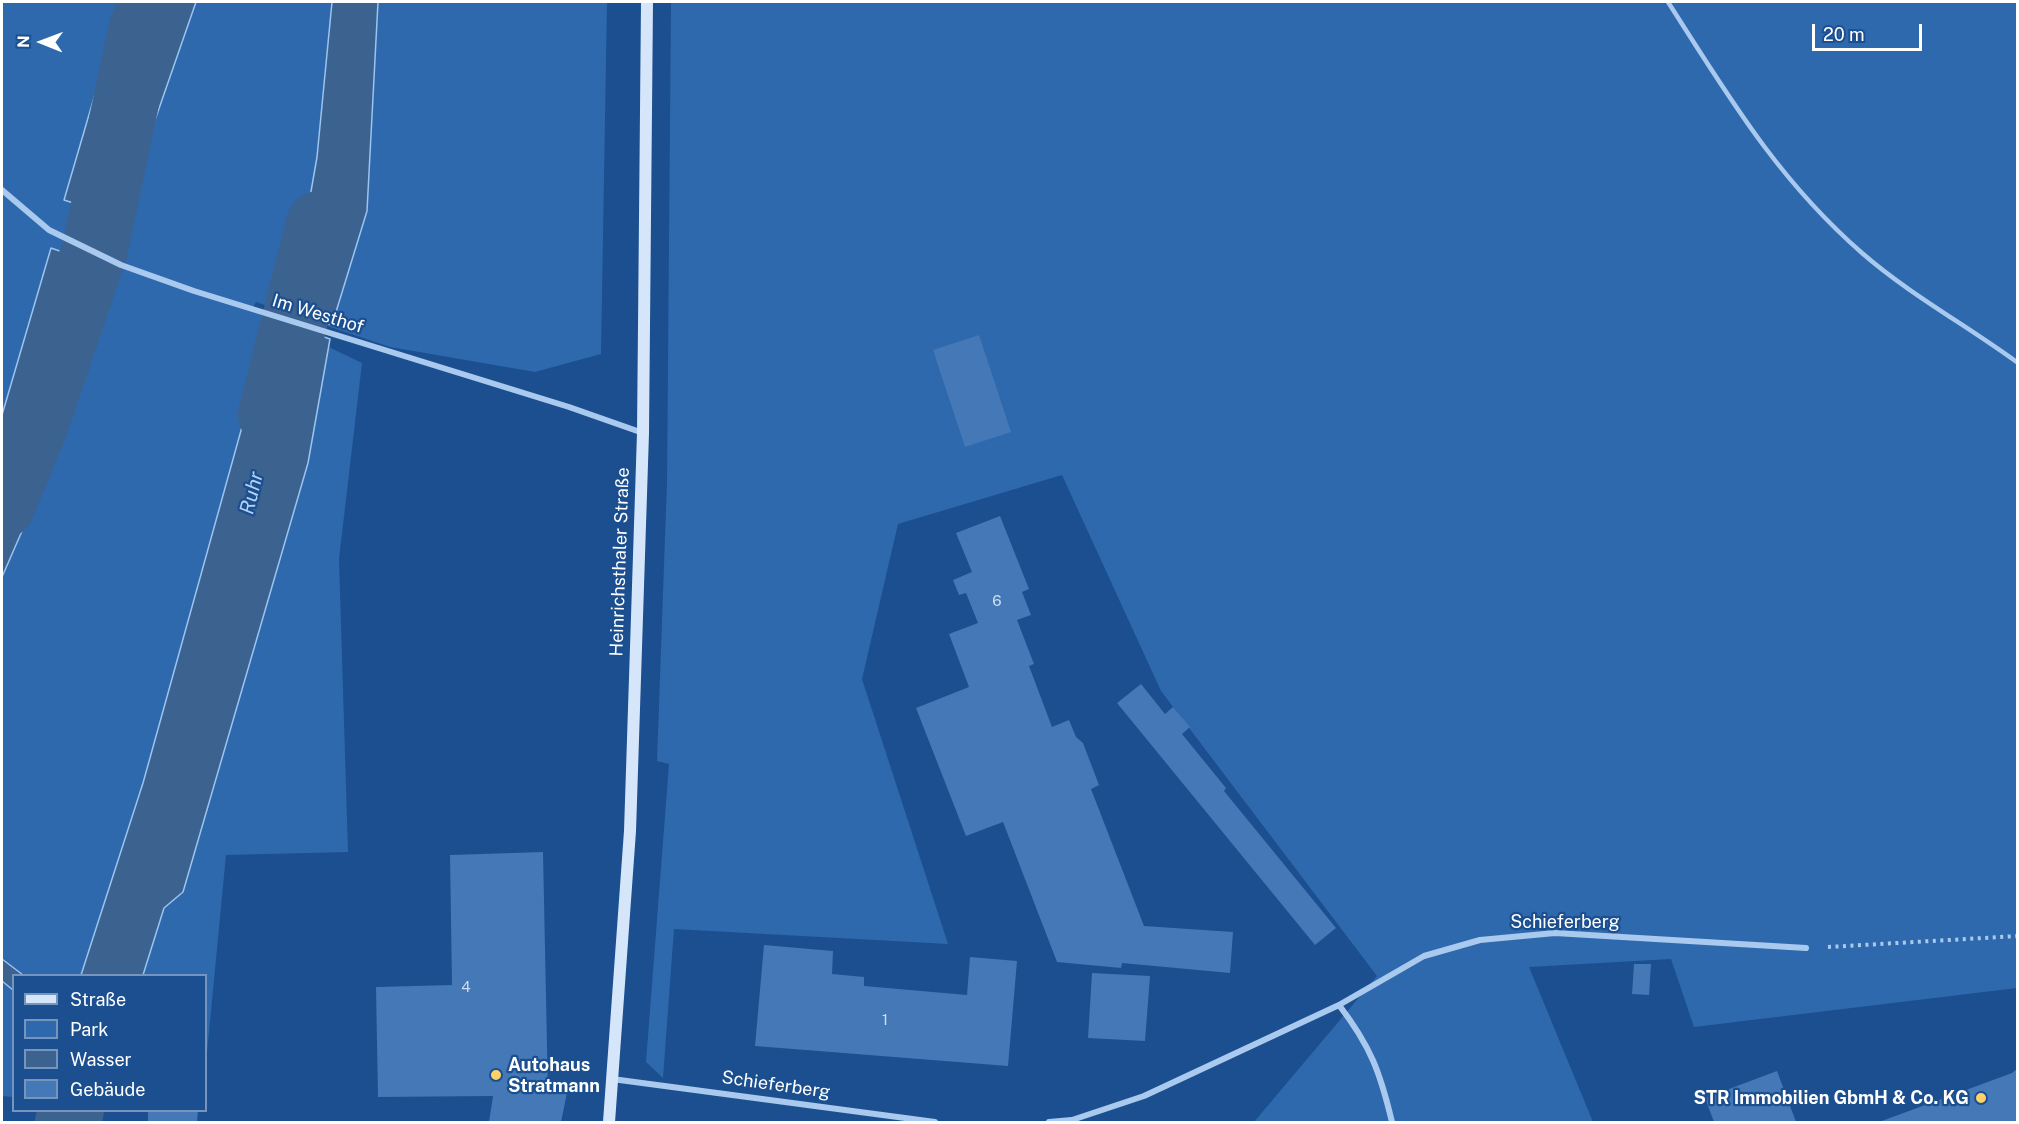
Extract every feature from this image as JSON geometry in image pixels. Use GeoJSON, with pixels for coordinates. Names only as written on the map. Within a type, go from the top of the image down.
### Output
{"type":"FeatureCollection","features":[{"type":"Feature","properties":{"kind":"main road","name":"Heinrichsthaler Straße"},"geometry":{"type":"LineString","coordinates":[[609,1122],[630,831],[643,433],[647,2]]}},
{"type":"Feature","properties":{"kind":"street","name":"Im Westhof"},"geometry":{"type":"LineString","coordinates":[[2,190],[49,230],[121,266],[194,291],[569,407],[643,433]]}},
{"type":"Feature","properties":{"kind":"street","name":"Schieferberg"},"geometry":{"type":"LineString","coordinates":[[1049,1122],[1072,1120],[1144,1096],[1339,1005],[1424,956],[1480,940],[1514,935],[1555,933],[1806,948]]}},
{"type":"Feature","properties":{"kind":"street"},"geometry":{"type":"LineString","coordinates":[[1339,1005],[1359,1032],[1375,1061],[1392,1122]]}},
{"type":"Feature","properties":{"kind":"street","name":"Schieferberg"},"geometry":{"type":"LineString","coordinates":[[612,1079],[935,1122]]}},
{"type":"Feature","properties":{"kind":"lane"},"geometry":{"type":"LineString","coordinates":[[1668,2],[1753,134],[1786,176],[1825,217],[1862,253],[1899,282],[2018,363]]}},
{"type":"Feature","properties":{"kind":"path"},"geometry":{"type":"LineString","coordinates":[[1806,948],[2018,936]]}},
{"type":"Feature","properties":{"kind":"green space"},"geometry":{"type":"Polygon","coordinates":[[[2,2],[122,2],[64,200],[120,218],[196,2],[332,2],[317,157],[302,243],[278,306],[367,211],[378,2],[607,2],[601,354],[535,372],[390,347],[256,302],[252,310],[362,363],[339,559],[348,852],[226,855],[207,1053],[207,974],[12,974],[12,1097],[2,1096],[2,2]]]}},
{"type":"Feature","properties":{"kind":"green space"},"geometry":{"type":"Polygon","coordinates":[[[671,2],[2017,2],[2017,988],[1694,1027],[1671,959],[1529,967],[1593,1122],[1254,1122],[1377,976],[1161,691],[1062,475],[898,524],[862,679],[948,944],[674,929],[663,1078],[646,1062],[669,764],[657,761],[667,482],[671,2]]]}},
{"type":"Feature","properties":{"kind":"water"},"geometry":{"type":"Polygon","coordinates":[[[122,2],[196,2],[121,218],[64,200],[122,2]]]}},
{"type":"Feature","properties":{"kind":"water"},"geometry":{"type":"Polygon","coordinates":[[[332,2],[378,2],[367,211],[332,325],[278,306],[302,243],[317,157],[332,2]]]}},
{"type":"Feature","properties":{"kind":"water"},"geometry":{"type":"Polygon","coordinates":[[[51,248],[109,268],[29,515],[2,577],[2,415],[51,248]]]}},
{"type":"Feature","properties":{"kind":"water"},"geometry":{"type":"Polygon","coordinates":[[[272,319],[330,339],[308,463],[183,892],[164,908],[143,974],[81,974],[143,783],[272,319]]]}},
{"type":"Feature","properties":{"kind":"water"},"geometry":{"type":"Polygon","coordinates":[[[2,959],[22,974],[12,974],[12,989],[2,981],[2,959]]]}},
{"type":"Feature","properties":{"kind":"building"},"geometry":{"type":"Polygon","coordinates":[[[979,335],[1011,432],[965,447],[933,350],[979,335]]]}},
{"type":"Feature","properties":{"kind":"building"},"geometry":{"type":"Polygon","coordinates":[[[1000,516],[1029,589],[1022,592],[1031,615],[1017,620],[1034,664],[1029,666],[1052,727],[1069,720],[1076,737],[1083,743],[1099,785],[1091,789],[1144,926],[1233,932],[1230,973],[1122,963],[1121,968],[1057,962],[1003,822],[966,836],[916,708],[969,687],[949,634],[978,623],[966,593],[959,595],[953,580],[972,572],[956,533],[1000,516]]]}},
{"type":"Feature","properties":{"kind":"building"},"geometry":{"type":"Polygon","coordinates":[[[1141,684],[1165,714],[1173,707],[1190,727],[1182,734],[1226,788],[1224,791],[1336,928],[1315,945],[1117,703],[1141,684]]]}},
{"type":"Feature","properties":{"kind":"building"},"geometry":{"type":"Polygon","coordinates":[[[543,852],[548,1094],[567,1093],[561,1122],[489,1122],[493,1096],[378,1097],[376,987],[452,985],[450,855],[543,852]]]}},
{"type":"Feature","properties":{"kind":"building"},"geometry":{"type":"Polygon","coordinates":[[[764,945],[833,951],[832,974],[864,977],[864,986],[967,995],[970,957],[1017,961],[1008,1066],[755,1046],[764,945]]]}},
{"type":"Feature","properties":{"kind":"building"},"geometry":{"type":"Polygon","coordinates":[[[1634,964],[1651,964],[1649,995],[1632,994],[1634,964]]]}},
{"type":"Feature","properties":{"kind":"building"},"geometry":{"type":"Polygon","coordinates":[[[1092,973],[1150,976],[1145,1041],[1088,1038],[1092,973]]]}},
{"type":"Feature","properties":{"kind":"building","name":"STR Immobilien GbmH & Co. KG"},"geometry":{"type":"Polygon","coordinates":[[[2018,1068],[2018,1122],[1879,1122],[2012,1073],[2018,1068]]]}},
{"type":"Feature","properties":{"kind":"building","name":"STR Immobilien GbmH & Co. KG"},"geometry":{"type":"Polygon","coordinates":[[[1777,1071],[1796,1122],[1714,1122],[1705,1098],[1777,1071]]]}},
{"type":"Feature","properties":{"kind":"building"},"geometry":{"type":"Polygon","coordinates":[[[148,1112],[198,1112],[197,1122],[148,1122],[148,1112]]]}},
{"type":"Feature","properties":{"kind":"waterway","name":"Ruhr"},"geometry":{"type":"LineString","coordinates":[[2,506],[36,423],[95,249],[141,31],[152,2]]}},
{"type":"Feature","properties":{"kind":"waterway","name":"Ruhr"},"geometry":{"type":"LineString","coordinates":[[271,415],[319,224]]}},
{"type":"Feature","properties":{"kind":"waterway","name":"Ruhr"},"geometry":{"type":"LineString","coordinates":[[68,1122],[70,1112]]}},
{"type":"Feature","properties":{"kind":"place","name":"Autohaus Stratmann"},"geometry":{"type":"Point","coordinates":[496,1075]}},
{"type":"Feature","properties":{"kind":"place","name":"STR Immobilien GbmH & Co. KG"},"geometry":{"type":"Point","coordinates":[1981,1098]}}]}
